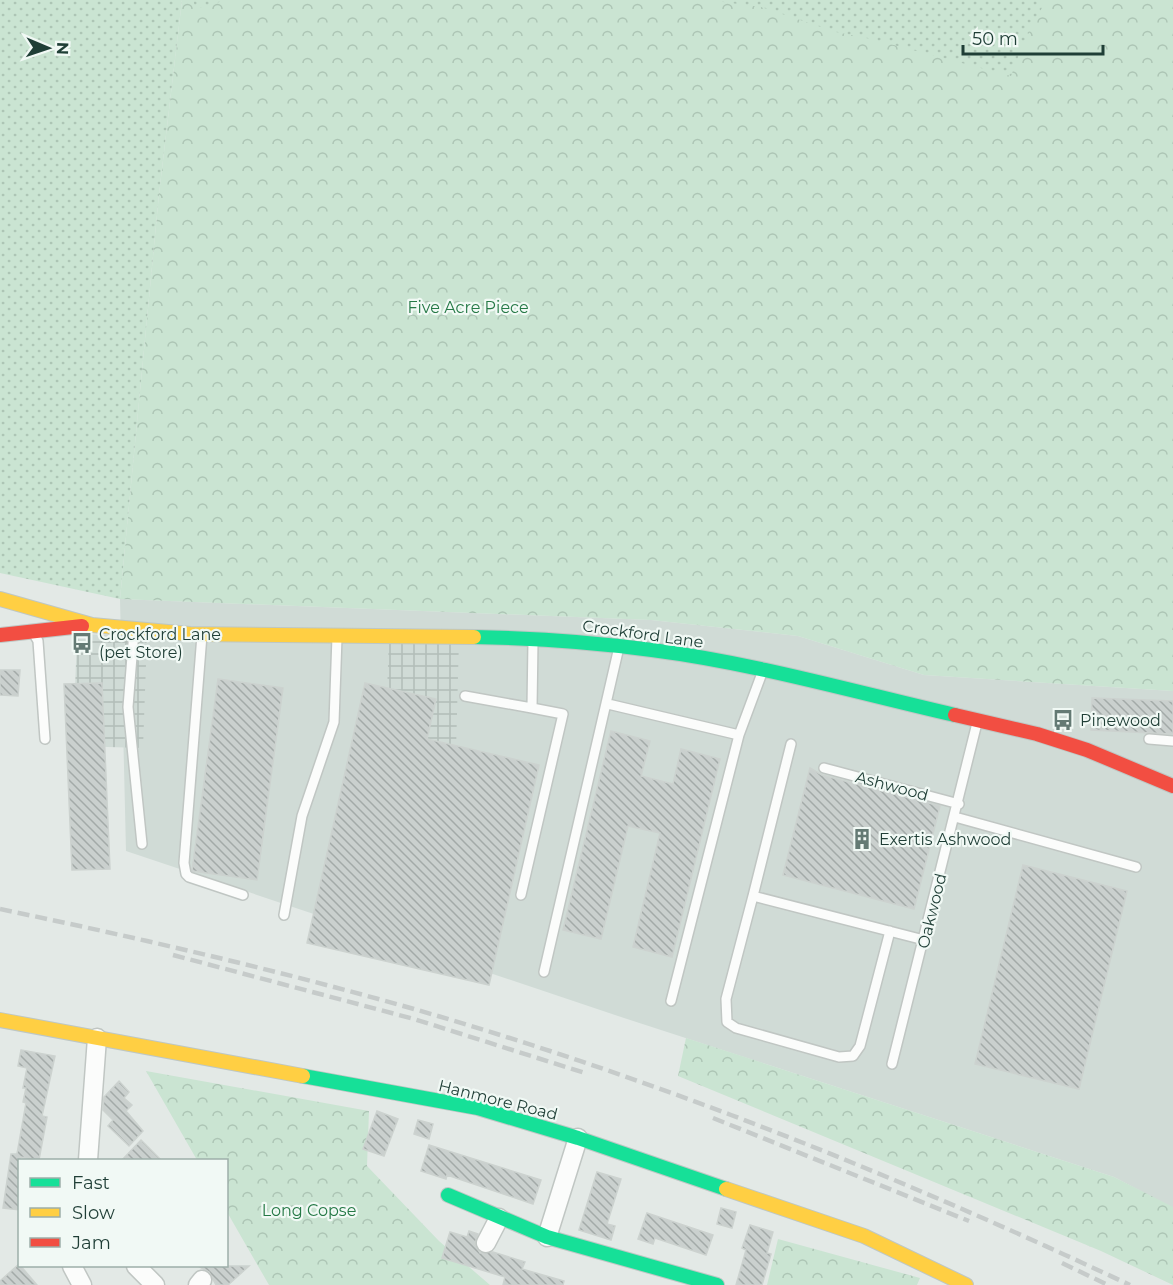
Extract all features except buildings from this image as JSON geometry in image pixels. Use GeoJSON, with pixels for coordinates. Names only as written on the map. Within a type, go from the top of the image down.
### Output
{"type":"FeatureCollection","features":[{"type":"Feature","properties":{"kind":"street","name":"Crockford Lane"},"geometry":{"type":"LineString","coordinates":[[0,599],[92,625],[202,635],[451,636],[533,638],[620,645],[763,671],[1037,734],[1077,747],[1173,786]]}},
{"type":"Feature","properties":{"kind":"street","name":"Crockford Lane"},"geometry":{"type":"LineString","coordinates":[[0,635],[92,625]]}},
{"type":"Feature","properties":{"kind":"street","name":"Hanmore Road"},"geometry":{"type":"LineString","coordinates":[[0,1020],[478,1108],[578,1138],[864,1236],[966,1285]]}},
{"type":"Feature","properties":{"kind":"street"},"geometry":{"type":"LineString","coordinates":[[88,1159],[97,1038]]}},
{"type":"Feature","properties":{"kind":"street"},"geometry":{"type":"LineString","coordinates":[[547,1237],[578,1138]]}},
{"type":"Feature","properties":{"kind":"street"},"geometry":{"type":"LineString","coordinates":[[448,1195],[547,1237],[717,1285]]}},
{"type":"Feature","properties":{"kind":"street"},"geometry":{"type":"LineString","coordinates":[[486,1242],[499,1218]]}},
{"type":"Feature","properties":{"kind":"street"},"geometry":{"type":"LineString","coordinates":[[73,1267],[82,1285]]}},
{"type":"Feature","properties":{"kind":"street"},"geometry":{"type":"LineString","coordinates":[[137,1267],[155,1285]]}},
{"type":"Feature","properties":{"kind":"lane"},"geometry":{"type":"LineString","coordinates":[[22,604],[38,641],[45,739]]}},
{"type":"Feature","properties":{"kind":"lane"},"geometry":{"type":"LineString","coordinates":[[134,629],[128,707],[142,844]]}},
{"type":"Feature","properties":{"kind":"lane"},"geometry":{"type":"LineString","coordinates":[[202,635],[184,863],[189,877],[243,895]]}},
{"type":"Feature","properties":{"kind":"lane"},"geometry":{"type":"LineString","coordinates":[[284,915],[302,816],[334,722],[338,637]]}},
{"type":"Feature","properties":{"kind":"lane"},"geometry":{"type":"LineString","coordinates":[[532,708],[533,638]]}},
{"type":"Feature","properties":{"kind":"lane"},"geometry":{"type":"LineString","coordinates":[[544,972],[620,645]]}},
{"type":"Feature","properties":{"kind":"lane"},"geometry":{"type":"LineString","coordinates":[[672,1000],[739,735],[763,671]]}},
{"type":"Feature","properties":{"kind":"lane"},"geometry":{"type":"LineString","coordinates":[[465,696],[563,714],[521,895]]}},
{"type":"Feature","properties":{"kind":"lane"},"geometry":{"type":"LineString","coordinates":[[608,704],[739,735]]}},
{"type":"Feature","properties":{"kind":"lane","name":"Oakwood"},"geometry":{"type":"LineString","coordinates":[[892,1064],[978,721]]}},
{"type":"Feature","properties":{"kind":"lane"},"geometry":{"type":"LineString","coordinates":[[1149,739],[1173,741]]}},
{"type":"Feature","properties":{"kind":"lane"},"geometry":{"type":"LineString","coordinates":[[791,744],[726,999],[727,1022],[736,1028],[839,1057],[853,1056],[860,1046],[890,932]]}},
{"type":"Feature","properties":{"kind":"lane","name":"Ashwood"},"geometry":{"type":"LineString","coordinates":[[824,768],[959,804]]}},
{"type":"Feature","properties":{"kind":"lane"},"geometry":{"type":"LineString","coordinates":[[955,817],[1136,867]]}},
{"type":"Feature","properties":{"kind":"lane"},"geometry":{"type":"LineString","coordinates":[[753,896],[924,940]]}},
{"type":"Feature","properties":{"kind":"shaded area"},"geometry":{"type":"Polygon","coordinates":[[[120,599],[651,620],[798,636],[924,675],[1173,691],[1173,1208],[1114,1177],[621,1017],[126,851],[120,599]]]}},
{"type":"Feature","properties":{"kind":"shaded area"},"geometry":{"type":"Polygon","coordinates":[[[77,634],[147,636],[143,748],[73,746],[77,634]]]}},
{"type":"Feature","properties":{"kind":"shaded area"},"geometry":{"type":"Polygon","coordinates":[[[389,637],[459,639],[456,751],[385,748],[389,637]]]}},
{"type":"Feature","properties":{"kind":"green space"},"geometry":{"type":"Polygon","coordinates":[[[0,0],[182,0],[159,194],[120,599],[0,573],[0,0]]]}},
{"type":"Feature","properties":{"kind":"green space","name":"Five Acre Piece"},"geometry":{"type":"Polygon","coordinates":[[[182,0],[1173,0],[1173,691],[924,675],[798,636],[651,620],[120,599],[159,194],[182,0]]]}},
{"type":"Feature","properties":{"kind":"green space"},"geometry":{"type":"Polygon","coordinates":[[[193,0],[226,0],[196,9],[193,0]]]}},
{"type":"Feature","properties":{"kind":"green space"},"geometry":{"type":"Polygon","coordinates":[[[708,0],[1046,0],[1023,44],[1011,76],[836,32],[761,7],[708,0]]]}},
{"type":"Feature","properties":{"kind":"green space"},"geometry":{"type":"Polygon","coordinates":[[[686,1038],[1114,1177],[1173,1207],[1173,1285],[1101,1251],[678,1076],[686,1038]]]}},
{"type":"Feature","properties":{"kind":"green space","name":"Long Copse"},"geometry":{"type":"Polygon","coordinates":[[[146,1071],[369,1111],[367,1166],[439,1241],[490,1285],[269,1285],[228,1214],[228,1159],[196,1159],[146,1071]]]}},
{"type":"Feature","properties":{"kind":"green space"},"geometry":{"type":"Polygon","coordinates":[[[778,1239],[920,1278],[917,1285],[767,1285],[778,1239]]]}},
{"type":"Feature","properties":{"kind":"railway"},"geometry":{"type":"LineString","coordinates":[[0,909],[156,943],[311,981],[414,1009],[597,1067],[866,1168],[1130,1285]]}},
{"type":"Feature","properties":{"kind":"railway"},"geometry":{"type":"LineString","coordinates":[[173,955],[414,1019],[585,1073]]}},
{"type":"Feature","properties":{"kind":"railway"},"geometry":{"type":"LineString","coordinates":[[713,1118],[969,1221]]}},
{"type":"Feature","properties":{"kind":"railway"},"geometry":{"type":"LineString","coordinates":[[1062,1263],[1108,1285]]}},
{"type":"Feature","properties":{"kind":"traffic: fast"},"geometry":{"type":"LineString","coordinates":[[474,637],[541,639],[630,647],[728,662],[955,715]]}},
{"type":"Feature","properties":{"kind":"traffic: fast"},"geometry":{"type":"LineString","coordinates":[[303,1076],[478,1108],[578,1138],[726,1189]]}},
{"type":"Feature","properties":{"kind":"traffic: fast"},"geometry":{"type":"LineString","coordinates":[[448,1195],[547,1237],[717,1285]]}},
{"type":"Feature","properties":{"kind":"traffic: slow"},"geometry":{"type":"LineString","coordinates":[[0,599],[92,625],[190,634],[474,637]]}},
{"type":"Feature","properties":{"kind":"traffic: slow"},"geometry":{"type":"LineString","coordinates":[[0,1020],[303,1076]]}},
{"type":"Feature","properties":{"kind":"traffic: slow"},"geometry":{"type":"LineString","coordinates":[[726,1189],[864,1236],[966,1285]]}},
{"type":"Feature","properties":{"kind":"traffic: jam"},"geometry":{"type":"LineString","coordinates":[[0,635],[82,626]]}},
{"type":"Feature","properties":{"kind":"traffic: jam"},"geometry":{"type":"LineString","coordinates":[[955,715],[1037,734],[1087,750],[1173,786]]}},
{"type":"Feature","properties":{"kind":"place","name":"Crockford Lane (pet Store)"},"geometry":{"type":"Point","coordinates":[82,643]}},
{"type":"Feature","properties":{"kind":"place","name":"Pinewood"},"geometry":{"type":"Point","coordinates":[1063,720]}},
{"type":"Feature","properties":{"kind":"place","name":"Exertis Ashwood"},"geometry":{"type":"Point","coordinates":[862,839]}}]}
